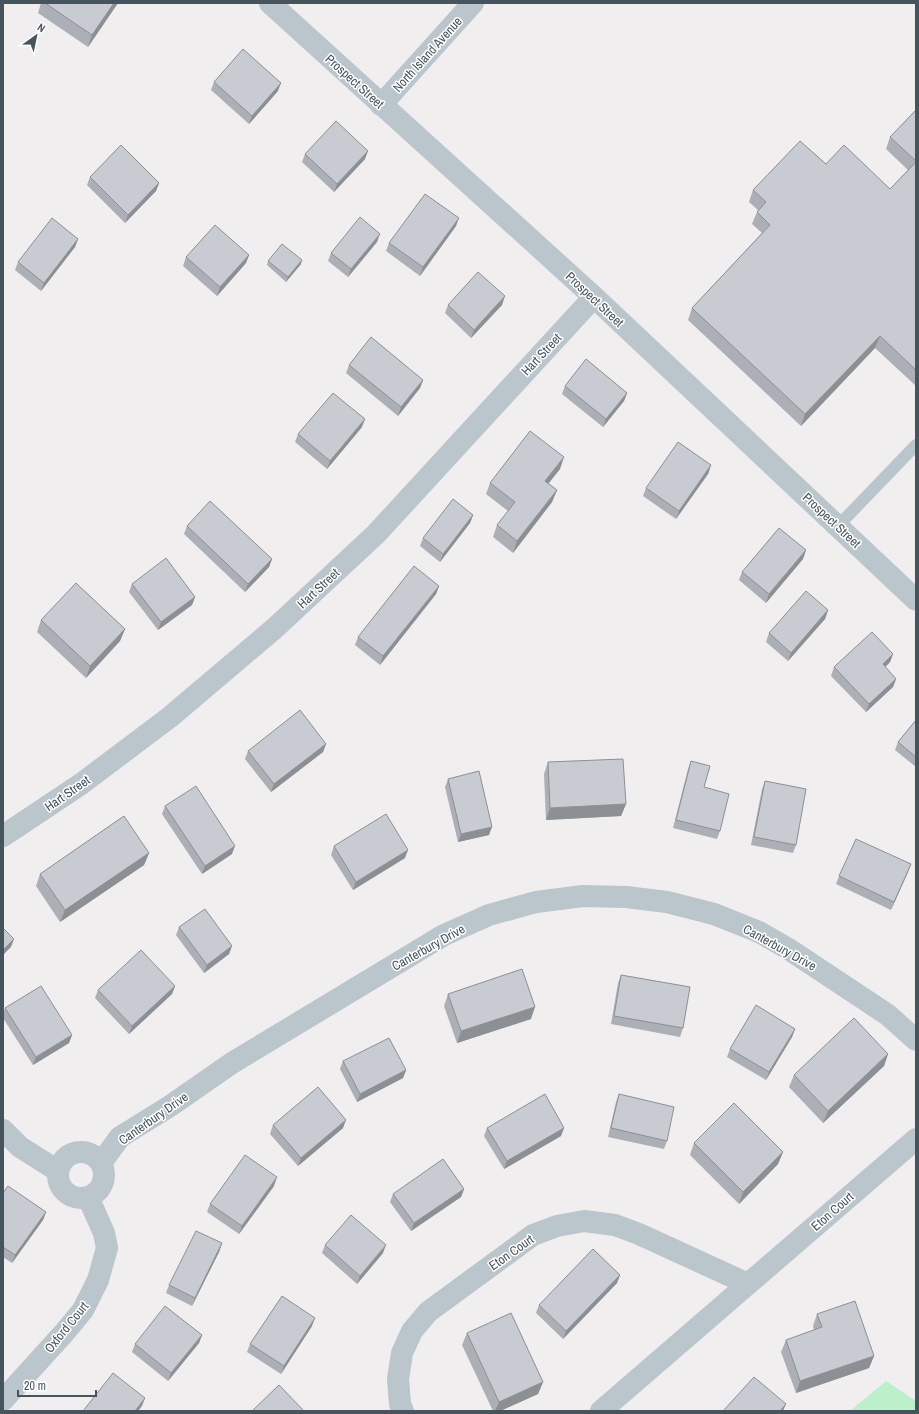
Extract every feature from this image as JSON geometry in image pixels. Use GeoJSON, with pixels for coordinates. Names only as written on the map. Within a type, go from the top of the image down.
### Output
{"type":"FeatureCollection","features":[{"type":"Feature","properties":{"kind":"street","name":"Prospect Street"},"geometry":{"type":"LineString","coordinates":[[270,3],[594,297],[916,600]]}},
{"type":"Feature","properties":{"kind":"street","name":"North Island Avenue"},"geometry":{"type":"LineString","coordinates":[[381,105],[472,3]]}},
{"type":"Feature","properties":{"kind":"street","name":"Hart Street"},"geometry":{"type":"LineString","coordinates":[[3,836],[81,784],[163,722],[275,628],[376,534],[594,297]]}},
{"type":"Feature","properties":{"kind":"street","name":"Canterbury Drive"},"geometry":{"type":"LineString","coordinates":[[101,1163],[120,1137],[170,1106],[232,1063],[444,935],[489,915],[536,902],[583,896],[626,897],[667,902],[714,914],[759,932],[787,948],[888,1015],[916,1040]]}},
{"type":"Feature","properties":{"kind":"street"},"geometry":{"type":"LineString","coordinates":[[3,1130],[20,1147],[58,1171]]}},
{"type":"Feature","properties":{"kind":"street","name":"Eton Court"},"geometry":{"type":"LineString","coordinates":[[601,1411],[916,1139]]}},
{"type":"Feature","properties":{"kind":"street"},"geometry":{"type":"LineString","coordinates":[[76,1152],[88,1153],[101,1163],[104,1169],[103,1183],[100,1189],[94,1194],[88,1197],[72,1197],[65,1193],[60,1186],[58,1171],[60,1163],[66,1157],[76,1152]]}},
{"type":"Feature","properties":{"kind":"street","name":"Oxford Court"},"geometry":{"type":"LineString","coordinates":[[3,1400],[83,1310],[98,1280],[107,1248],[104,1233],[88,1197]]}},
{"type":"Feature","properties":{"kind":"street","name":"Eton Court"},"geometry":{"type":"LineString","coordinates":[[403,1411],[400,1404],[398,1379],[402,1353],[412,1331],[428,1312],[533,1235],[556,1226],[584,1221],[615,1225],[639,1234],[748,1284]]}},
{"type":"Feature","properties":{"kind":"lane"},"geometry":{"type":"LineString","coordinates":[[838,526],[916,445]]}},
{"type":"Feature","properties":{"kind":"green space"},"geometry":{"type":"Polygon","coordinates":[[[886,1381],[916,1401],[916,1411],[850,1411],[886,1381]]]}},
{"type":"Feature","properties":{"kind":"building"},"geometry":{"type":"Polygon","coordinates":[[[45,3],[114,3],[92,35],[45,3]]]}},
{"type":"Feature","properties":{"kind":"building"},"geometry":{"type":"Polygon","coordinates":[[[243,49],[281,83],[252,116],[214,82],[243,49]]]}},
{"type":"Feature","properties":{"kind":"building"},"geometry":{"type":"Polygon","coordinates":[[[916,110],[916,161],[890,137],[916,110]]]}},
{"type":"Feature","properties":{"kind":"building"},"geometry":{"type":"Polygon","coordinates":[[[336,121],[368,151],[337,184],[305,154],[336,121]]]}},
{"type":"Feature","properties":{"kind":"building"},"geometry":{"type":"Polygon","coordinates":[[[800,141],[826,164],[844,145],[890,189],[916,162],[916,370],[880,336],[805,414],[692,308],[770,225],[757,212],[766,202],[753,190],[800,141]]]}},
{"type":"Feature","properties":{"kind":"building"},"geometry":{"type":"Polygon","coordinates":[[[121,145],[159,183],[128,215],[90,177],[121,145]]]}},
{"type":"Feature","properties":{"kind":"building"},"geometry":{"type":"Polygon","coordinates":[[[425,194],[459,218],[423,267],[389,243],[425,194]]]}},
{"type":"Feature","properties":{"kind":"building"},"geometry":{"type":"Polygon","coordinates":[[[360,217],[380,234],[351,269],[331,253],[360,217]]]}},
{"type":"Feature","properties":{"kind":"building"},"geometry":{"type":"Polygon","coordinates":[[[52,218],[78,239],[44,283],[18,262],[52,218]]]}},
{"type":"Feature","properties":{"kind":"building"},"geometry":{"type":"Polygon","coordinates":[[[215,225],[249,255],[220,287],[186,257],[215,225]]]}},
{"type":"Feature","properties":{"kind":"building"},"geometry":{"type":"Polygon","coordinates":[[[282,244],[302,260],[288,277],[268,261],[282,244]]]}},
{"type":"Feature","properties":{"kind":"building"},"geometry":{"type":"Polygon","coordinates":[[[478,272],[505,296],[474,330],[448,305],[478,272]]]}},
{"type":"Feature","properties":{"kind":"building"},"geometry":{"type":"Polygon","coordinates":[[[371,337],[423,380],[401,407],[349,365],[371,337]]]}},
{"type":"Feature","properties":{"kind":"building"},"geometry":{"type":"Polygon","coordinates":[[[586,359],[627,393],[606,419],[565,386],[586,359]]]}},
{"type":"Feature","properties":{"kind":"building"},"geometry":{"type":"Polygon","coordinates":[[[333,393],[365,419],[330,461],[298,434],[333,393]]]}},
{"type":"Feature","properties":{"kind":"building"},"geometry":{"type":"Polygon","coordinates":[[[530,431],[564,457],[545,481],[557,490],[517,541],[497,525],[515,502],[490,483],[530,431]]]}},
{"type":"Feature","properties":{"kind":"building"},"geometry":{"type":"Polygon","coordinates":[[[678,442],[711,465],[679,511],[646,488],[678,442]]]}},
{"type":"Feature","properties":{"kind":"building"},"geometry":{"type":"Polygon","coordinates":[[[453,499],[473,515],[443,554],[423,538],[453,499]]]}},
{"type":"Feature","properties":{"kind":"building"},"geometry":{"type":"Polygon","coordinates":[[[210,501],[272,559],[248,584],[187,526],[210,501]]]}},
{"type":"Feature","properties":{"kind":"building"},"geometry":{"type":"Polygon","coordinates":[[[779,528],[806,550],[769,594],[742,572],[779,528]]]}},
{"type":"Feature","properties":{"kind":"building"},"geometry":{"type":"Polygon","coordinates":[[[166,558],[195,597],[161,622],[132,584],[166,558]]]}},
{"type":"Feature","properties":{"kind":"building"},"geometry":{"type":"Polygon","coordinates":[[[414,566],[439,586],[383,656],[358,637],[414,566]]]}},
{"type":"Feature","properties":{"kind":"building"},"geometry":{"type":"Polygon","coordinates":[[[76,583],[125,629],[90,666],[41,620],[76,583]]]}},
{"type":"Feature","properties":{"kind":"building"},"geometry":{"type":"Polygon","coordinates":[[[806,591],[828,610],[791,653],[769,633],[806,591]]]}},
{"type":"Feature","properties":{"kind":"building"},"geometry":{"type":"Polygon","coordinates":[[[872,632],[893,654],[883,664],[896,679],[869,704],[834,667],[872,632]]]}},
{"type":"Feature","properties":{"kind":"building"},"geometry":{"type":"Polygon","coordinates":[[[300,710],[326,744],[274,784],[248,751],[300,710]]]}},
{"type":"Feature","properties":{"kind":"building"},"geometry":{"type":"Polygon","coordinates":[[[916,720],[916,757],[898,742],[916,720]]]}},
{"type":"Feature","properties":{"kind":"building"},"geometry":{"type":"Polygon","coordinates":[[[623,759],[626,804],[550,808],[548,762],[623,759]]]}},
{"type":"Feature","properties":{"kind":"building"},"geometry":{"type":"Polygon","coordinates":[[[691,761],[710,766],[704,787],[729,794],[720,831],[676,820],[691,761]]]}},
{"type":"Feature","properties":{"kind":"building"},"geometry":{"type":"Polygon","coordinates":[[[479,771],[492,827],[461,834],[448,779],[479,771]]]}},
{"type":"Feature","properties":{"kind":"building"},"geometry":{"type":"Polygon","coordinates":[[[765,781],[806,789],[796,845],[754,837],[765,781]]]}},
{"type":"Feature","properties":{"kind":"building"},"geometry":{"type":"Polygon","coordinates":[[[196,786],[235,846],[205,866],[165,806],[196,786]]]}},
{"type":"Feature","properties":{"kind":"building"},"geometry":{"type":"Polygon","coordinates":[[[386,814],[408,850],[356,882],[334,846],[386,814]]]}},
{"type":"Feature","properties":{"kind":"building"},"geometry":{"type":"Polygon","coordinates":[[[124,816],[149,853],[65,910],[40,874],[124,816]]]}},
{"type":"Feature","properties":{"kind":"building"},"geometry":{"type":"Polygon","coordinates":[[[856,839],[911,864],[894,902],[839,876],[856,839]]]}},
{"type":"Feature","properties":{"kind":"building"},"geometry":{"type":"Polygon","coordinates":[[[205,909],[232,946],[207,965],[179,927],[205,909]]]}},
{"type":"Feature","properties":{"kind":"building"},"geometry":{"type":"Polygon","coordinates":[[[3,928],[14,939],[3,950],[3,928]]]}},
{"type":"Feature","properties":{"kind":"building"},"geometry":{"type":"Polygon","coordinates":[[[141,950],[175,986],[132,1026],[98,990],[141,950]]]}},
{"type":"Feature","properties":{"kind":"building"},"geometry":{"type":"Polygon","coordinates":[[[522,969],[535,1007],[461,1031],[448,994],[522,969]]]}},
{"type":"Feature","properties":{"kind":"building"},"geometry":{"type":"Polygon","coordinates":[[[621,975],[690,987],[683,1028],[614,1016],[621,975]]]}},
{"type":"Feature","properties":{"kind":"building"},"geometry":{"type":"Polygon","coordinates":[[[41,986],[72,1035],[36,1057],[5,1008],[41,986]]]}},
{"type":"Feature","properties":{"kind":"building"},"geometry":{"type":"Polygon","coordinates":[[[756,1005],[795,1029],[769,1072],[730,1049],[756,1005]]]}},
{"type":"Feature","properties":{"kind":"building"},"geometry":{"type":"Polygon","coordinates":[[[854,1018],[888,1054],[828,1111],[794,1075],[854,1018]]]}},
{"type":"Feature","properties":{"kind":"building"},"geometry":{"type":"Polygon","coordinates":[[[389,1038],[406,1070],[360,1094],[343,1061],[389,1038]]]}},
{"type":"Feature","properties":{"kind":"building"},"geometry":{"type":"Polygon","coordinates":[[[318,1087],[346,1120],[301,1158],[273,1125],[318,1087]]]}},
{"type":"Feature","properties":{"kind":"building"},"geometry":{"type":"Polygon","coordinates":[[[545,1094],[564,1128],[507,1161],[487,1128],[545,1094]]]}},
{"type":"Feature","properties":{"kind":"building"},"geometry":{"type":"Polygon","coordinates":[[[619,1094],[674,1107],[667,1141],[611,1128],[619,1094]]]}},
{"type":"Feature","properties":{"kind":"building"},"geometry":{"type":"Polygon","coordinates":[[[734,1103],[783,1152],[743,1192],[694,1143],[734,1103]]]}},
{"type":"Feature","properties":{"kind":"building"},"geometry":{"type":"Polygon","coordinates":[[[245,1155],[277,1177],[242,1226],[210,1204],[245,1155]]]}},
{"type":"Feature","properties":{"kind":"building"},"geometry":{"type":"Polygon","coordinates":[[[443,1159],[464,1189],[414,1223],[393,1194],[443,1159]]]}},
{"type":"Feature","properties":{"kind":"building"},"geometry":{"type":"Polygon","coordinates":[[[8,1186],[46,1212],[15,1255],[3,1247],[3,1193],[8,1186]]]}},
{"type":"Feature","properties":{"kind":"building"},"geometry":{"type":"Polygon","coordinates":[[[351,1215],[386,1245],[360,1276],[325,1245],[351,1215]]]}},
{"type":"Feature","properties":{"kind":"building"},"geometry":{"type":"Polygon","coordinates":[[[196,1231],[222,1243],[195,1298],[169,1285],[196,1231]]]}},
{"type":"Feature","properties":{"kind":"building"},"geometry":{"type":"Polygon","coordinates":[[[593,1249],[620,1275],[566,1331],[539,1305],[593,1249]]]}},
{"type":"Feature","properties":{"kind":"building"},"geometry":{"type":"Polygon","coordinates":[[[282,1296],[315,1318],[284,1366],[250,1344],[282,1296]]]}},
{"type":"Feature","properties":{"kind":"building"},"geometry":{"type":"Polygon","coordinates":[[[855,1301],[874,1356],[800,1381],[786,1340],[822,1327],[817,1314],[855,1301]]]}},
{"type":"Feature","properties":{"kind":"building"},"geometry":{"type":"Polygon","coordinates":[[[165,1306],[202,1335],[171,1373],[135,1344],[165,1306]]]}},
{"type":"Feature","properties":{"kind":"building"},"geometry":{"type":"Polygon","coordinates":[[[511,1313],[543,1382],[499,1402],[467,1333],[511,1313]]]}},
{"type":"Feature","properties":{"kind":"building"},"geometry":{"type":"Polygon","coordinates":[[[113,1373],[145,1398],[135,1411],[83,1411],[113,1373]]]}},
{"type":"Feature","properties":{"kind":"building"},"geometry":{"type":"Polygon","coordinates":[[[754,1377],[786,1404],[780,1411],[723,1411],[754,1377]]]}},
{"type":"Feature","properties":{"kind":"building"},"geometry":{"type":"Polygon","coordinates":[[[279,1385],[304,1411],[252,1411],[279,1385]]]}}]}
